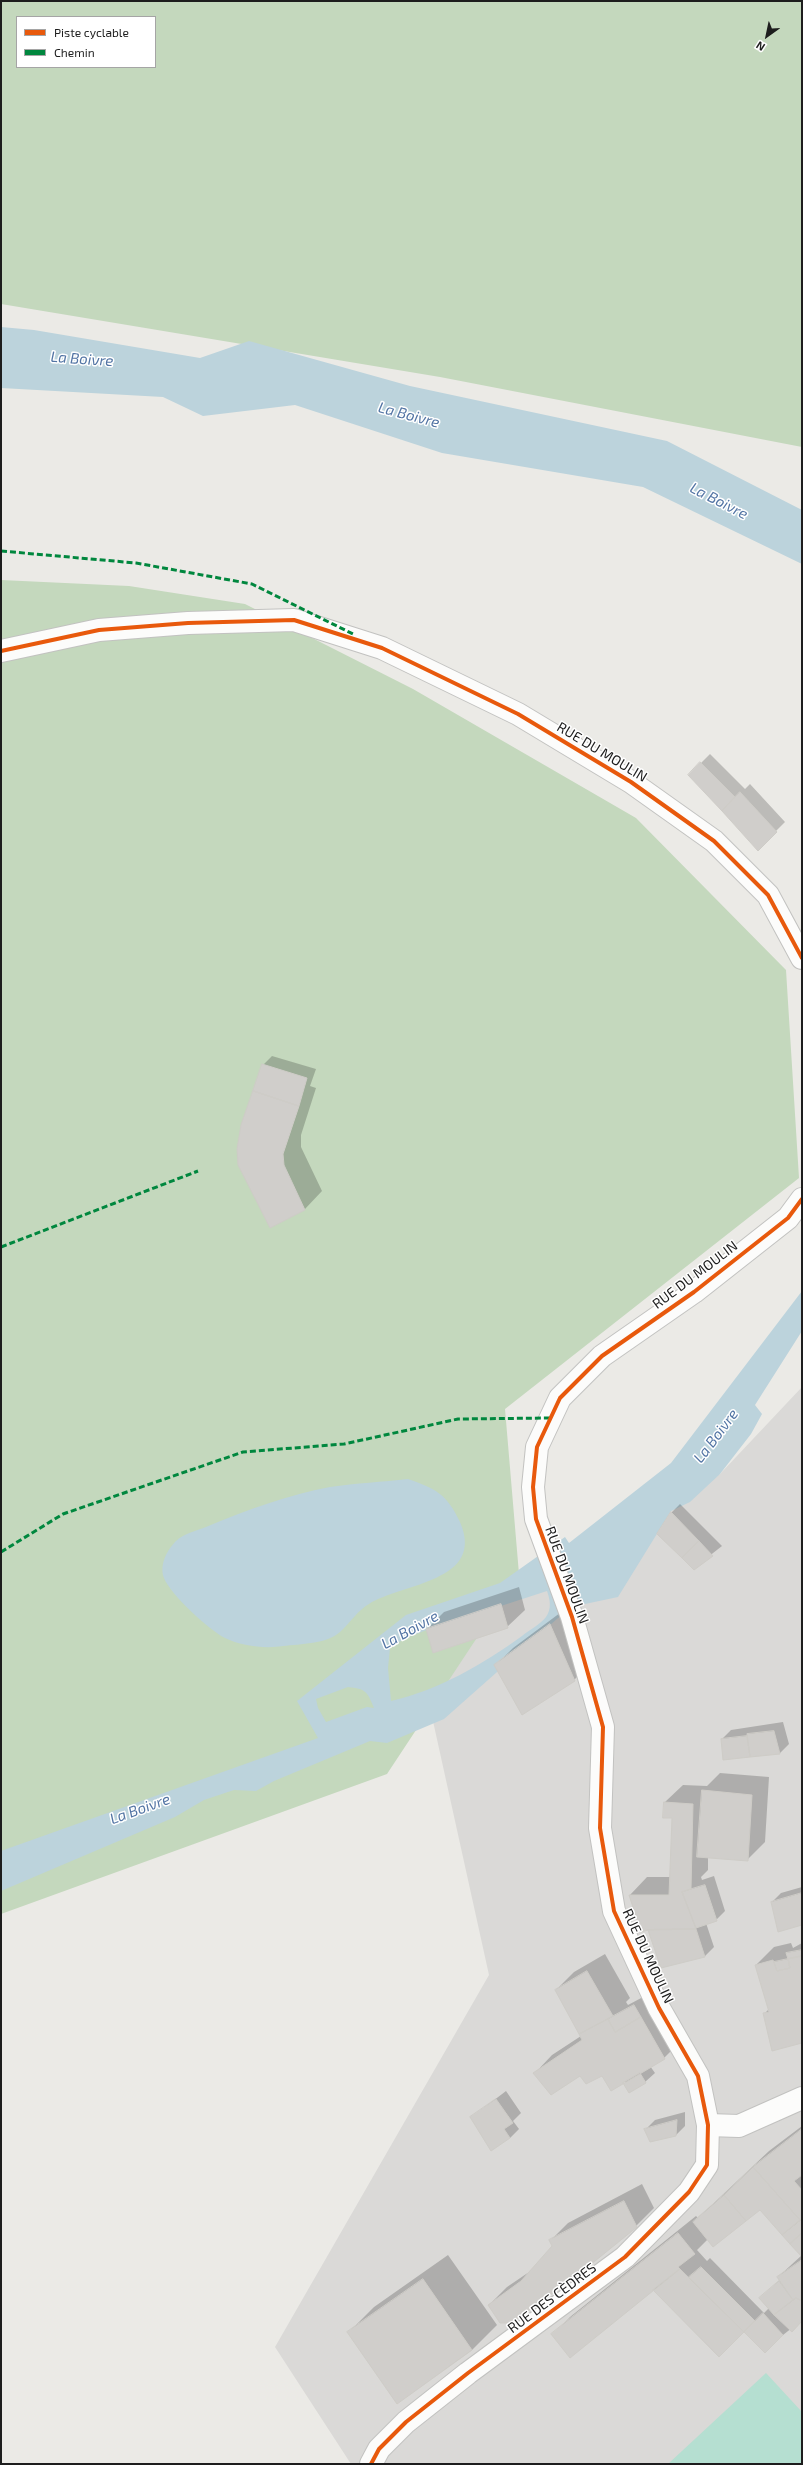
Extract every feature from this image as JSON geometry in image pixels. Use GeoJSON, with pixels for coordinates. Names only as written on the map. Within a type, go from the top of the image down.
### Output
{"type":"FeatureCollection","features":[{"type":"Feature","properties":{"kind":"street","name":"RUE DU MOULIN"},"geometry":{"type":"LineString","coordinates":[[1,652],[99,630],[188,622],[294,620],[382,648],[518,714],[631,782],[714,841],[768,895],[802,958]]}},
{"type":"Feature","properties":{"kind":"street","name":"RUE DU MOULIN"},"geometry":{"type":"LineString","coordinates":[[708,2125],[698,2076],[659,2008],[614,1911],[600,1828],[603,1727],[572,1617],[536,1519],[533,1487],[537,1447],[560,1398],[602,1356],[694,1292],[788,1218],[802,1198]]}},
{"type":"Feature","properties":{"kind":"street"},"geometry":{"type":"LineString","coordinates":[[708,2125],[739,2126],[802,2098]]}},
{"type":"Feature","properties":{"kind":"street","name":"RUE DES CÈDRES"},"geometry":{"type":"LineString","coordinates":[[371,2464],[379,2449],[406,2422],[468,2373],[626,2257],[689,2192],[706,2165],[708,2125]]}},
{"type":"Feature","properties":{"kind":"shaded area"},"geometry":{"type":"Polygon","coordinates":[[[802,1387],[802,2464],[351,2464],[275,2347],[489,1975],[414,1635],[720,1474],[802,1387]]]}},
{"type":"Feature","properties":{"kind":"green space"},"geometry":{"type":"Polygon","coordinates":[[[1,1],[802,1],[802,447],[440,377],[1,304],[1,1]]]}},
{"type":"Feature","properties":{"kind":"green space"},"geometry":{"type":"Polygon","coordinates":[[[1,580],[129,586],[245,604],[413,689],[636,818],[786,970],[799,1178],[505,1409],[519,1574],[387,1774],[1,1914],[1,580]]]}},
{"type":"Feature","properties":{"kind":"green space"},"geometry":{"type":"Polygon","coordinates":[[[766,2373],[802,2412],[802,2464],[668,2464],[766,2373]]]}},
{"type":"Feature","properties":{"kind":"water","name":"La Boivre"},"geometry":{"type":"Polygon","coordinates":[[[1,327],[34,330],[200,358],[249,341],[410,386],[667,441],[802,510],[802,564],[643,487],[442,453],[295,405],[203,416],[163,397],[1,388],[1,327]]]}},
{"type":"Feature","properties":{"kind":"water","name":"La Boivre"},"geometry":{"type":"Polygon","coordinates":[[[802,1291],[802,1331],[755,1405],[762,1414],[751,1434],[720,1474],[690,1502],[671,1511],[618,1597],[585,1604],[558,1618],[444,1719],[387,1743],[370,1741],[274,1781],[256,1791],[234,1790],[204,1800],[175,1817],[1,1891],[1,1851],[318,1738],[297,1701],[406,1615],[500,1583],[565,1537],[569,1543],[671,1463],[802,1291]],[[547,1591],[424,1631],[404,1639],[390,1648],[388,1668],[391,1701],[426,1690],[460,1675],[522,1636],[541,1622],[548,1614],[550,1604],[547,1591]],[[348,1687],[316,1699],[318,1708],[326,1722],[367,1707],[374,1708],[370,1698],[365,1692],[348,1687]]]}},
{"type":"Feature","properties":{"kind":"water"},"geometry":{"type":"Polygon","coordinates":[[[408,1479],[426,1486],[440,1494],[450,1505],[460,1522],[465,1542],[461,1557],[451,1569],[437,1578],[383,1597],[369,1604],[340,1632],[328,1639],[305,1644],[276,1647],[253,1646],[231,1641],[210,1628],[191,1611],[174,1593],[164,1578],[162,1568],[167,1553],[176,1541],[191,1532],[267,1504],[314,1490],[408,1479]]]}},
{"type":"Feature","properties":{"kind":"building"},"geometry":{"type":"Polygon","coordinates":[[[700,762],[735,797],[722,811],[688,775],[700,762]]]}},
{"type":"Feature","properties":{"kind":"building"},"geometry":{"type":"Polygon","coordinates":[[[740,792],[777,832],[758,851],[722,811],[740,792]]]}},
{"type":"Feature","properties":{"kind":"building"},"geometry":{"type":"Polygon","coordinates":[[[262,1064],[307,1078],[299,1106],[253,1091],[262,1064]]]}},
{"type":"Feature","properties":{"kind":"building"},"geometry":{"type":"Polygon","coordinates":[[[253,1091],[299,1106],[283,1154],[284,1165],[305,1210],[270,1228],[238,1165],[237,1149],[241,1125],[253,1091]]]}},
{"type":"Feature","properties":{"kind":"building"},"geometry":{"type":"Polygon","coordinates":[[[671,1512],[699,1541],[682,1558],[657,1534],[671,1512]]]}},
{"type":"Feature","properties":{"kind":"building"},"geometry":{"type":"Polygon","coordinates":[[[699,1541],[713,1556],[694,1570],[682,1558],[699,1541]]]}},
{"type":"Feature","properties":{"kind":"building"},"geometry":{"type":"Polygon","coordinates":[[[501,1604],[508,1628],[433,1653],[426,1629],[501,1604]]]}},
{"type":"Feature","properties":{"kind":"building"},"geometry":{"type":"Polygon","coordinates":[[[550,1624],[575,1681],[522,1715],[494,1665],[550,1624]]]}},
{"type":"Feature","properties":{"kind":"building"},"geometry":{"type":"Polygon","coordinates":[[[774,1731],[780,1754],[750,1757],[747,1734],[774,1731]]]}},
{"type":"Feature","properties":{"kind":"building"},"geometry":{"type":"Polygon","coordinates":[[[747,1736],[750,1757],[723,1760],[721,1739],[747,1736]]]}},
{"type":"Feature","properties":{"kind":"building"},"geometry":{"type":"Polygon","coordinates":[[[702,1790],[752,1795],[748,1861],[697,1857],[702,1790]]]}},
{"type":"Feature","properties":{"kind":"building"},"geometry":{"type":"Polygon","coordinates":[[[664,1802],[693,1804],[691,1889],[682,1892],[696,1929],[648,1930],[641,1932],[629,1895],[669,1895],[672,1818],[663,1818],[664,1802]]]}},
{"type":"Feature","properties":{"kind":"building"},"geometry":{"type":"Polygon","coordinates":[[[705,1885],[717,1921],[696,1928],[682,1892],[705,1885]]]}},
{"type":"Feature","properties":{"kind":"building"},"geometry":{"type":"Polygon","coordinates":[[[802,1893],[802,1925],[778,1932],[771,1902],[802,1893]]]}},
{"type":"Feature","properties":{"kind":"building"},"geometry":{"type":"Polygon","coordinates":[[[696,1929],[705,1957],[661,1968],[648,1930],[696,1929]]]}},
{"type":"Feature","properties":{"kind":"building"},"geometry":{"type":"Polygon","coordinates":[[[802,1950],[802,1956],[788,1959],[786,1953],[802,1950]]]}},
{"type":"Feature","properties":{"kind":"building"},"geometry":{"type":"Polygon","coordinates":[[[802,1956],[802,2043],[772,2051],[763,2013],[769,2012],[755,1965],[773,1960],[777,1971],[790,1968],[788,1959],[802,1956]]]}},
{"type":"Feature","properties":{"kind":"building"},"geometry":{"type":"Polygon","coordinates":[[[788,1959],[790,1968],[777,1971],[774,1962],[788,1959]]]}},
{"type":"Feature","properties":{"kind":"building"},"geometry":{"type":"Polygon","coordinates":[[[587,1971],[613,2016],[579,2034],[555,1990],[587,1971]]]}},
{"type":"Feature","properties":{"kind":"building"},"geometry":{"type":"Polygon","coordinates":[[[634,2005],[641,2017],[615,2032],[608,2019],[634,2005]]]}},
{"type":"Feature","properties":{"kind":"building"},"geometry":{"type":"Polygon","coordinates":[[[641,2017],[665,2059],[611,2091],[602,2076],[586,2084],[580,2076],[551,2095],[533,2073],[582,2040],[579,2034],[608,2019],[615,2032],[641,2017]]]}},
{"type":"Feature","properties":{"kind":"building"},"geometry":{"type":"Polygon","coordinates":[[[640,2073],[646,2083],[629,2093],[623,2083],[640,2073]]]}},
{"type":"Feature","properties":{"kind":"building"},"geometry":{"type":"Polygon","coordinates":[[[496,2099],[513,2123],[504,2129],[510,2138],[491,2151],[470,2117],[496,2099]]]}},
{"type":"Feature","properties":{"kind":"building"},"geometry":{"type":"Polygon","coordinates":[[[677,2120],[676,2136],[650,2142],[644,2129],[677,2120]]]}},
{"type":"Feature","properties":{"kind":"building"},"geometry":{"type":"Polygon","coordinates":[[[802,2129],[802,2175],[794,2181],[802,2190],[802,2219],[800,2220],[753,2167],[802,2129]]]}},
{"type":"Feature","properties":{"kind":"building"},"geometry":{"type":"Polygon","coordinates":[[[753,2167],[800,2220],[782,2235],[760,2210],[746,2221],[724,2195],[753,2167]]]}},
{"type":"Feature","properties":{"kind":"building"},"geometry":{"type":"Polygon","coordinates":[[[724,2195],[746,2221],[713,2247],[693,2222],[724,2195]]]}},
{"type":"Feature","properties":{"kind":"building"},"geometry":{"type":"Polygon","coordinates":[[[624,2201],[637,2227],[574,2278],[511,2323],[500,2323],[488,2305],[521,2281],[552,2246],[549,2240],[624,2201]]]}},
{"type":"Feature","properties":{"kind":"building"},"geometry":{"type":"Polygon","coordinates":[[[802,2219],[802,2233],[790,2244],[782,2235],[802,2219]]]}},
{"type":"Feature","properties":{"kind":"building"},"geometry":{"type":"Polygon","coordinates":[[[678,2233],[695,2254],[678,2267],[680,2269],[570,2358],[551,2334],[678,2233]]]}},
{"type":"Feature","properties":{"kind":"building"},"geometry":{"type":"Polygon","coordinates":[[[802,2233],[802,2257],[790,2244],[802,2233]]]}},
{"type":"Feature","properties":{"kind":"building"},"geometry":{"type":"Polygon","coordinates":[[[802,2260],[802,2301],[796,2298],[793,2300],[777,2277],[802,2260]]]}},
{"type":"Feature","properties":{"kind":"building"},"geometry":{"type":"Polygon","coordinates":[[[701,2267],[755,2321],[744,2332],[689,2277],[701,2267]]]}},
{"type":"Feature","properties":{"kind":"building"},"geometry":{"type":"Polygon","coordinates":[[[680,2269],[744,2332],[719,2357],[653,2290],[680,2269]]]}},
{"type":"Feature","properties":{"kind":"building"},"geometry":{"type":"Polygon","coordinates":[[[423,2279],[472,2350],[397,2404],[347,2332],[423,2279]]]}},
{"type":"Feature","properties":{"kind":"building"},"geometry":{"type":"Polygon","coordinates":[[[779,2281],[793,2300],[774,2315],[759,2298],[779,2281]]]}},
{"type":"Feature","properties":{"kind":"building"},"geometry":{"type":"Polygon","coordinates":[[[796,2298],[802,2301],[802,2321],[792,2332],[774,2315],[796,2298]]]}},
{"type":"Feature","properties":{"kind":"building"},"geometry":{"type":"Polygon","coordinates":[[[763,2313],[783,2335],[765,2353],[744,2332],[763,2313]]]}},
{"type":"Feature","properties":{"kind":"marked path"},"geometry":{"type":"LineString","coordinates":[[1,551],[136,563],[252,584],[355,635]]}},
{"type":"Feature","properties":{"kind":"marked path"},"geometry":{"type":"LineString","coordinates":[[1,1247],[198,1171]]}},
{"type":"Feature","properties":{"kind":"marked path"},"geometry":{"type":"LineString","coordinates":[[1,1552],[63,1514],[243,1452],[344,1444],[458,1419],[551,1418]]}},
{"type":"Feature","properties":{"kind":"cycle path"},"geometry":{"type":"LineString","coordinates":[[1,651],[99,630],[188,623],[294,620],[382,648],[518,714],[631,782],[714,841],[768,895],[802,958]]}},
{"type":"Feature","properties":{"kind":"cycle path"},"geometry":{"type":"LineString","coordinates":[[371,2464],[379,2449],[406,2422],[468,2373],[625,2257],[689,2192],[707,2165],[708,2125],[698,2076],[659,2008],[614,1911],[600,1828],[603,1727],[572,1617],[536,1519],[533,1487],[537,1447],[560,1398],[602,1356],[694,1292],[788,1218],[802,1199]]}}]}
